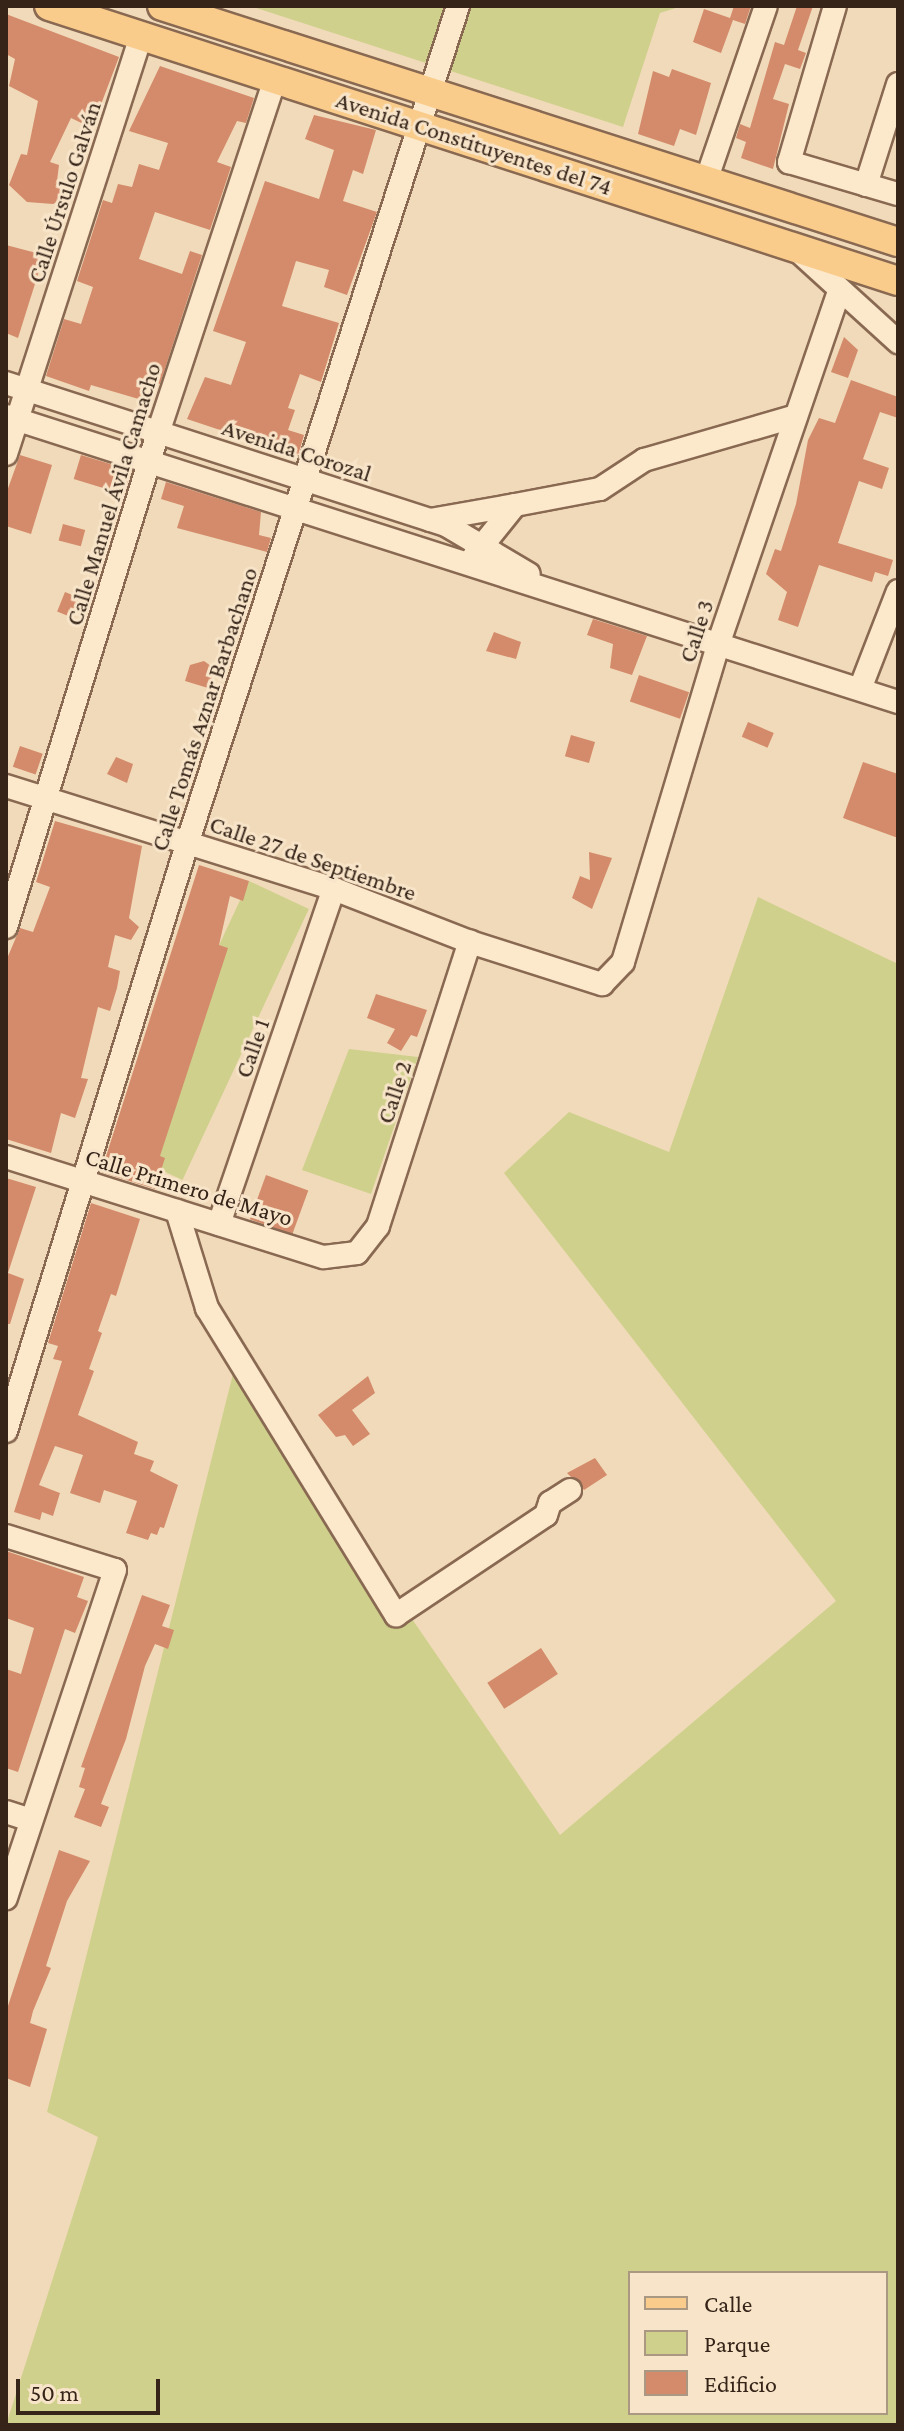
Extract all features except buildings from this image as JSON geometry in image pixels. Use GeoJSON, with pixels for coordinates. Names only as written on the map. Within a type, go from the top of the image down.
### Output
{"type":"FeatureCollection","features":[{"type":"Feature","properties":{"kind":"main road","name":"Avenida Constituyentes del 74"},"geometry":{"type":"LineString","coordinates":[[162,6],[898,242]]}},
{"type":"Feature","properties":{"kind":"main road","name":"Avenida Constituyentes del 74"},"geometry":{"type":"LineString","coordinates":[[60,8],[898,281]]}},
{"type":"Feature","properties":{"kind":"street","name":"Calle Tomás Aznar Barbachano"},"geometry":{"type":"LineString","coordinates":[[6,1431],[188,841],[458,6]]}},
{"type":"Feature","properties":{"kind":"street"},"geometry":{"type":"LineString","coordinates":[[706,181],[766,6]]}},
{"type":"Feature","properties":{"kind":"street"},"geometry":{"type":"LineString","coordinates":[[835,6],[789,162],[898,194]]}},
{"type":"Feature","properties":{"kind":"street","name":"Calle Úrsulo Galván"},"geometry":{"type":"LineString","coordinates":[[6,454],[12,418],[28,390],[141,36]]}},
{"type":"Feature","properties":{"kind":"street","name":"Calle Manuel Ávila Camacho"},"geometry":{"type":"LineString","coordinates":[[6,927],[158,433],[275,79]]}},
{"type":"Feature","properties":{"kind":"street"},"geometry":{"type":"LineString","coordinates":[[866,185],[890,139],[898,84]]}},
{"type":"Feature","properties":{"kind":"street"},"geometry":{"type":"LineString","coordinates":[[793,247],[898,342]]}},
{"type":"Feature","properties":{"kind":"street","name":"Calle 3"},"geometry":{"type":"LineString","coordinates":[[602,984],[623,962],[719,642],[839,291]]}},
{"type":"Feature","properties":{"kind":"street","name":"Avenida Corozal"},"geometry":{"type":"LineString","coordinates":[[6,383],[430,520],[475,555]]}},
{"type":"Feature","properties":{"kind":"street"},"geometry":{"type":"LineString","coordinates":[[430,520],[600,489],[644,460],[796,416]]}},
{"type":"Feature","properties":{"kind":"street","name":"Avenida Corozal"},"geometry":{"type":"LineString","coordinates":[[12,418],[298,507],[475,555],[561,593],[898,702]]}},
{"type":"Feature","properties":{"kind":"street"},"geometry":{"type":"LineString","coordinates":[[475,555],[515,505]]}},
{"type":"Feature","properties":{"kind":"street"},"geometry":{"type":"LineString","coordinates":[[860,689],[898,591]]}},
{"type":"Feature","properties":{"kind":"street","name":"Calle 27 de Septiembre"},"geometry":{"type":"LineString","coordinates":[[6,786],[334,889],[470,942],[602,984]]}},
{"type":"Feature","properties":{"kind":"street","name":"Calle 1"},"geometry":{"type":"LineString","coordinates":[[219,1224],[334,889]]}},
{"type":"Feature","properties":{"kind":"street","name":"Calle 2"},"geometry":{"type":"LineString","coordinates":[[357,1253],[378,1226],[470,942]]}},
{"type":"Feature","properties":{"kind":"street","name":"Calle Primero de Mayo"},"geometry":{"type":"LineString","coordinates":[[6,1157],[324,1257],[357,1253]]}},
{"type":"Feature","properties":{"kind":"street"},"geometry":{"type":"LineString","coordinates":[[177,1211],[207,1308],[396,1615],[546,1515],[550,1503],[570,1490]]}},
{"type":"Feature","properties":{"kind":"street"},"geometry":{"type":"LineString","coordinates":[[6,1536],[115,1570],[6,1898]]}},
{"type":"Feature","properties":{"kind":"street"},"geometry":{"type":"LineString","coordinates":[[6,1812],[31,1820]]}},
{"type":"Feature","properties":{"kind":"green space"},"geometry":{"type":"Polygon","coordinates":[[[250,6],[682,6],[660,13],[623,127],[250,6]]]}},
{"type":"Feature","properties":{"kind":"green space"},"geometry":{"type":"Polygon","coordinates":[[[249,881],[309,909],[182,1180],[123,1152],[249,881]]]}},
{"type":"Feature","properties":{"kind":"green space"},"geometry":{"type":"Polygon","coordinates":[[[758,897],[898,964],[898,2425],[6,2425],[98,2137],[47,2112],[236,1362],[560,1835],[836,1601],[504,1173],[569,1112],[669,1152],[758,897]]]}},
{"type":"Feature","properties":{"kind":"green space"},"geometry":{"type":"Polygon","coordinates":[[[349,1049],[418,1057],[371,1194],[302,1170],[349,1049]]]}}]}
